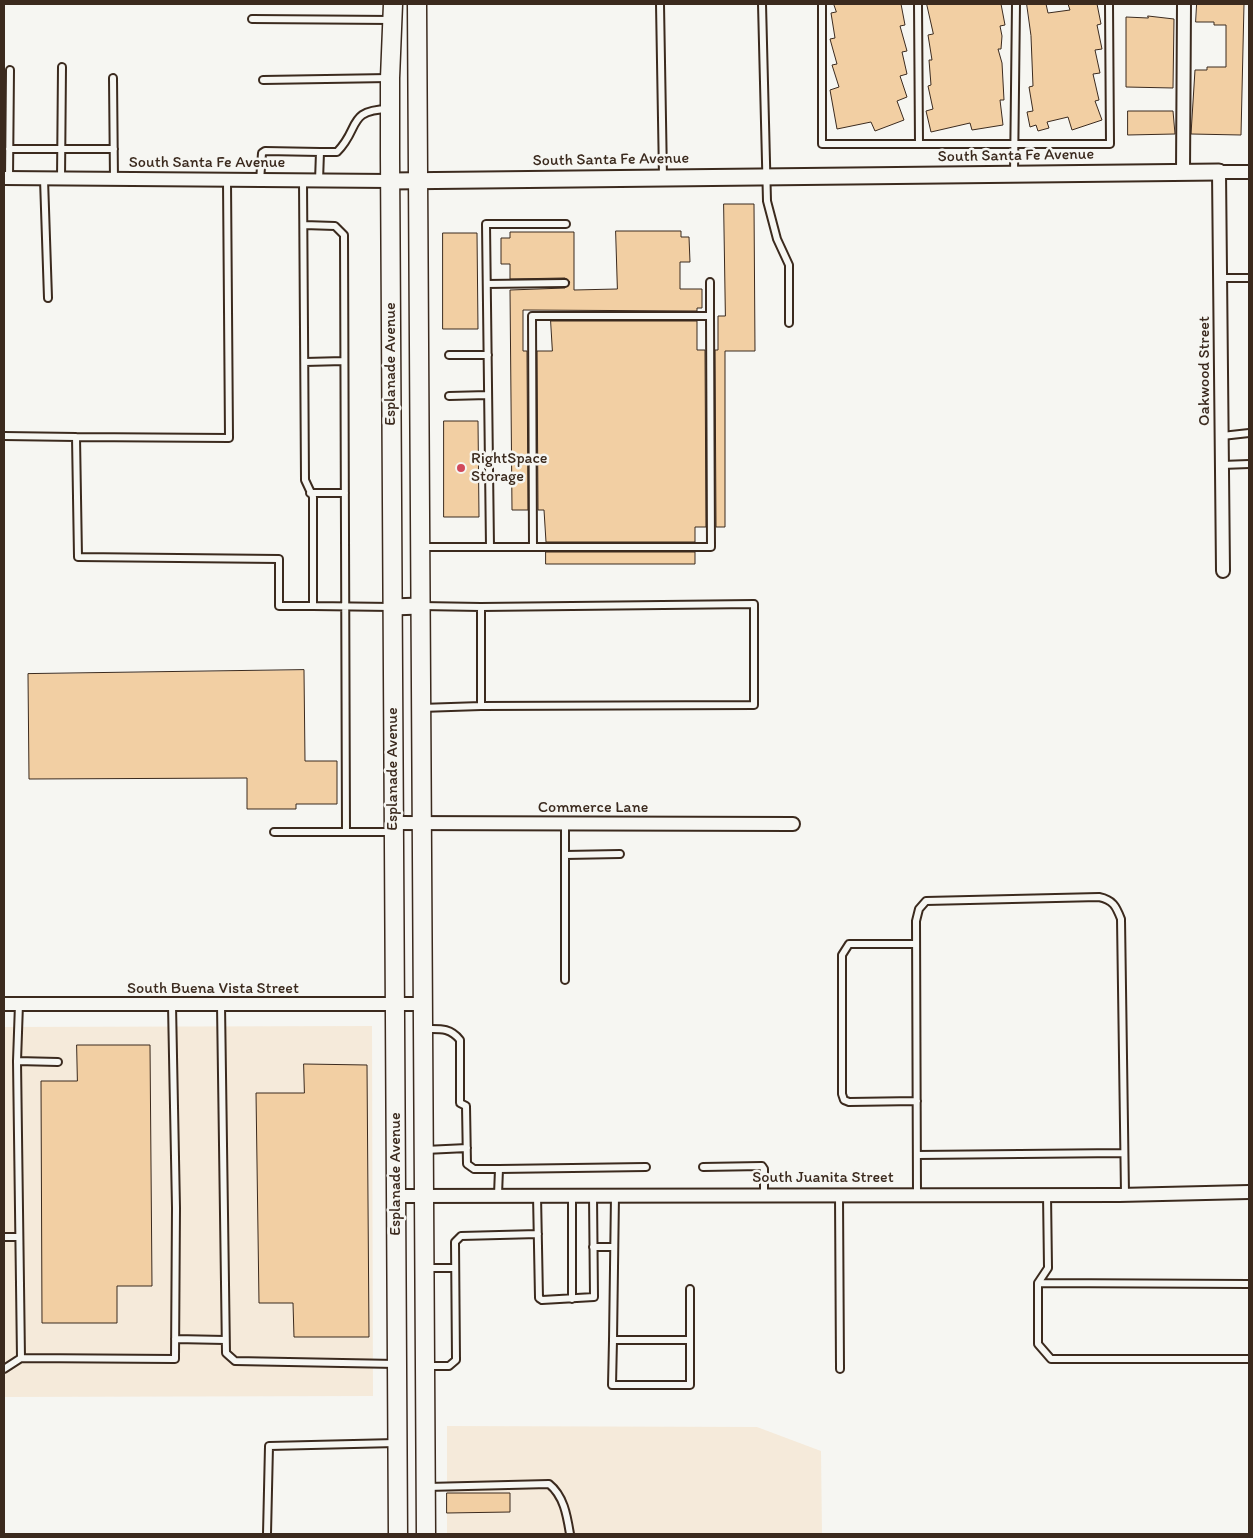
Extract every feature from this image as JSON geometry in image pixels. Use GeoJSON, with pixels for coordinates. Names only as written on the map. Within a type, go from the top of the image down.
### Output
{"type":"FeatureCollection","features":[{"type":"Feature","properties":{"kind":"main road","name":"Esplanade Avenue"},"geometry":{"type":"LineString","coordinates":[[417,4],[418,459],[426,1534]]}},
{"type":"Feature","properties":{"kind":"main road","name":"Esplanade Avenue"},"geometry":{"type":"LineString","coordinates":[[393,12],[390,78],[390,181],[398,1534]]}},
{"type":"Feature","properties":{"kind":"main road"},"geometry":{"type":"LineString","coordinates":[[391,458],[418,459]]}},
{"type":"Feature","properties":{"kind":"street"},"geometry":{"type":"LineString","coordinates":[[1183,172],[1184,4]]}},
{"type":"Feature","properties":{"kind":"street","name":"South Santa Fe Avenue"},"geometry":{"type":"LineString","coordinates":[[6,178],[390,181],[1219,172]]}},
{"type":"Feature","properties":{"kind":"street"},"geometry":{"type":"LineString","coordinates":[[1219,172],[1249,172]]}},
{"type":"Feature","properties":{"kind":"street","name":"Oakwood Street"},"geometry":{"type":"LineString","coordinates":[[1219,172],[1223,571]]}},
{"type":"Feature","properties":{"kind":"street"},"geometry":{"type":"LineString","coordinates":[[392,607],[420,606]]}},
{"type":"Feature","properties":{"kind":"street","name":"Commerce Lane"},"geometry":{"type":"LineString","coordinates":[[393,827],[421,823],[793,824]]}},
{"type":"Feature","properties":{"kind":"street","name":"South Buena Vista Street"},"geometry":{"type":"LineString","coordinates":[[4,1004],[422,1004]]}},
{"type":"Feature","properties":{"kind":"street","name":"South Juanita Street"},"geometry":{"type":"LineString","coordinates":[[396,1196],[1249,1192]]}},
{"type":"Feature","properties":{"kind":"lane"},"geometry":{"type":"LineString","coordinates":[[660,4],[663,177]]}},
{"type":"Feature","properties":{"kind":"lane"},"geometry":{"type":"LineString","coordinates":[[762,4],[767,201],[777,239],[789,264],[789,323]]}},
{"type":"Feature","properties":{"kind":"lane"},"geometry":{"type":"LineString","coordinates":[[822,4],[822,144],[1014,142],[1110,144],[1109,4]]}},
{"type":"Feature","properties":{"kind":"lane"},"geometry":{"type":"LineString","coordinates":[[918,4],[918,143]]}},
{"type":"Feature","properties":{"kind":"lane"},"geometry":{"type":"LineString","coordinates":[[1014,174],[1016,4]]}},
{"type":"Feature","properties":{"kind":"lane"},"geometry":{"type":"LineString","coordinates":[[252,19],[393,12]]}},
{"type":"Feature","properties":{"kind":"lane"},"geometry":{"type":"LineString","coordinates":[[61,179],[62,67]]}},
{"type":"Feature","properties":{"kind":"lane"},"geometry":{"type":"LineString","coordinates":[[6,178],[9,149],[10,70]]}},
{"type":"Feature","properties":{"kind":"lane"},"geometry":{"type":"LineString","coordinates":[[113,78],[114,180]]}},
{"type":"Feature","properties":{"kind":"lane"},"geometry":{"type":"LineString","coordinates":[[263,80],[390,78]]}},
{"type":"Feature","properties":{"kind":"lane"},"geometry":{"type":"LineString","coordinates":[[260,181],[260,160],[262,153],[265,151],[337,152],[345,144],[360,115],[366,112],[390,109]]}},
{"type":"Feature","properties":{"kind":"lane"},"geometry":{"type":"LineString","coordinates":[[9,149],[114,149]]}},
{"type":"Feature","properties":{"kind":"lane"},"geometry":{"type":"LineString","coordinates":[[319,181],[320,152]]}},
{"type":"Feature","properties":{"kind":"lane"},"geometry":{"type":"LineString","coordinates":[[44,179],[48,298]]}},
{"type":"Feature","properties":{"kind":"lane"},"geometry":{"type":"LineString","coordinates":[[4,436],[229,438],[227,181]]}},
{"type":"Feature","properties":{"kind":"lane"},"geometry":{"type":"LineString","coordinates":[[303,181],[305,480],[313,497],[313,606]]}},
{"type":"Feature","properties":{"kind":"lane"},"geometry":{"type":"LineString","coordinates":[[490,548],[486,224],[566,224]]}},
{"type":"Feature","properties":{"kind":"lane"},"geometry":{"type":"LineString","coordinates":[[304,225],[335,226],[344,235],[346,832]]}},
{"type":"Feature","properties":{"kind":"lane"},"geometry":{"type":"LineString","coordinates":[[1220,278],[1249,278]]}},
{"type":"Feature","properties":{"kind":"lane"},"geometry":{"type":"LineString","coordinates":[[419,546],[533,548],[711,546],[710,282]]}},
{"type":"Feature","properties":{"kind":"lane"},"geometry":{"type":"LineString","coordinates":[[487,284],[565,283]]}},
{"type":"Feature","properties":{"kind":"lane"},"geometry":{"type":"LineString","coordinates":[[533,548],[532,316],[710,316]]}},
{"type":"Feature","properties":{"kind":"lane"},"geometry":{"type":"LineString","coordinates":[[450,356],[488,355]]}},
{"type":"Feature","properties":{"kind":"lane"},"geometry":{"type":"LineString","coordinates":[[305,362],[344,362]]}},
{"type":"Feature","properties":{"kind":"lane"},"geometry":{"type":"LineString","coordinates":[[449,396],[488,395]]}},
{"type":"Feature","properties":{"kind":"lane"},"geometry":{"type":"LineString","coordinates":[[1222,436],[1249,433]]}},
{"type":"Feature","properties":{"kind":"lane"},"geometry":{"type":"LineString","coordinates":[[76,437],[78,557],[279,558],[279,606],[392,607]]}},
{"type":"Feature","properties":{"kind":"lane"},"geometry":{"type":"LineString","coordinates":[[1222,465],[1249,464]]}},
{"type":"Feature","properties":{"kind":"lane"},"geometry":{"type":"LineString","coordinates":[[310,494],[345,494]]}},
{"type":"Feature","properties":{"kind":"lane"},"geometry":{"type":"LineString","coordinates":[[420,606],[754,604],[754,705],[420,708]]}},
{"type":"Feature","properties":{"kind":"lane"},"geometry":{"type":"LineString","coordinates":[[481,607],[481,706]]}},
{"type":"Feature","properties":{"kind":"lane"},"geometry":{"type":"LineString","coordinates":[[565,824],[565,980]]}},
{"type":"Feature","properties":{"kind":"lane"},"geometry":{"type":"LineString","coordinates":[[274,832],[346,832],[393,827]]}},
{"type":"Feature","properties":{"kind":"lane"},"geometry":{"type":"LineString","coordinates":[[565,855],[620,854]]}},
{"type":"Feature","properties":{"kind":"lane"},"geometry":{"type":"LineString","coordinates":[[917,1195],[916,921],[919,909],[926,901],[1099,897],[1109,899],[1113,903],[1121,919],[1125,1194]]}},
{"type":"Feature","properties":{"kind":"lane"},"geometry":{"type":"LineString","coordinates":[[916,944],[849,944],[842,955],[842,1094],[844,1100],[849,1102],[916,1101]]}},
{"type":"Feature","properties":{"kind":"lane"},"geometry":{"type":"LineString","coordinates":[[19,1004],[21,1358]]}},
{"type":"Feature","properties":{"kind":"lane"},"geometry":{"type":"LineString","coordinates":[[4,1369],[21,1358],[175,1359],[176,1208],[172,1005]]}},
{"type":"Feature","properties":{"kind":"lane"},"geometry":{"type":"LineString","coordinates":[[221,1005],[226,1353],[235,1361],[289,1364],[397,1364]]}},
{"type":"Feature","properties":{"kind":"lane"},"geometry":{"type":"LineString","coordinates":[[423,1029],[446,1029],[455,1034],[460,1040],[460,1102],[466,1106],[467,1164],[474,1168],[499,1169],[646,1167]]}},
{"type":"Feature","properties":{"kind":"lane"},"geometry":{"type":"LineString","coordinates":[[18,1061],[58,1062]]}},
{"type":"Feature","properties":{"kind":"lane"},"geometry":{"type":"LineString","coordinates":[[423,1150],[466,1148]]}},
{"type":"Feature","properties":{"kind":"lane"},"geometry":{"type":"LineString","coordinates":[[916,1155],[1123,1153]]}},
{"type":"Feature","properties":{"kind":"lane"},"geometry":{"type":"LineString","coordinates":[[702,1167],[762,1166],[764,1169],[764,1195]]}},
{"type":"Feature","properties":{"kind":"lane"},"geometry":{"type":"LineString","coordinates":[[498,1195],[499,1169]]}},
{"type":"Feature","properties":{"kind":"lane"},"geometry":{"type":"LineString","coordinates":[[1047,1194],[1048,1268],[1038,1283],[1038,1344],[1050,1359],[1249,1359]]}},
{"type":"Feature","properties":{"kind":"lane"},"geometry":{"type":"LineString","coordinates":[[537,1195],[539,1298],[542,1300],[594,1297],[593,1195]]}},
{"type":"Feature","properties":{"kind":"lane"},"geometry":{"type":"LineString","coordinates":[[572,1195],[572,1299]]}},
{"type":"Feature","properties":{"kind":"lane"},"geometry":{"type":"LineString","coordinates":[[615,1195],[612,1385],[690,1385],[690,1290]]}},
{"type":"Feature","properties":{"kind":"lane"},"geometry":{"type":"LineString","coordinates":[[840,1195],[840,1369]]}},
{"type":"Feature","properties":{"kind":"lane"},"geometry":{"type":"LineString","coordinates":[[425,1366],[449,1366],[456,1360],[455,1242],[461,1236],[538,1234]]}},
{"type":"Feature","properties":{"kind":"lane"},"geometry":{"type":"LineString","coordinates":[[4,1237],[19,1237]]}},
{"type":"Feature","properties":{"kind":"lane"},"geometry":{"type":"LineString","coordinates":[[593,1248],[613,1248]]}},
{"type":"Feature","properties":{"kind":"lane"},"geometry":{"type":"LineString","coordinates":[[424,1268],[455,1268]]}},
{"type":"Feature","properties":{"kind":"lane"},"geometry":{"type":"LineString","coordinates":[[1038,1283],[1249,1284]]}},
{"type":"Feature","properties":{"kind":"lane"},"geometry":{"type":"LineString","coordinates":[[175,1339],[225,1340]]}},
{"type":"Feature","properties":{"kind":"lane"},"geometry":{"type":"LineString","coordinates":[[613,1340],[690,1340]]}},
{"type":"Feature","properties":{"kind":"lane"},"geometry":{"type":"LineString","coordinates":[[268,1534],[268,1446],[397,1443]]}},
{"type":"Feature","properties":{"kind":"lane"},"geometry":{"type":"LineString","coordinates":[[426,1487],[549,1484],[556,1490],[563,1503],[570,1534]]}},
{"type":"Feature","properties":{"kind":"shaded area"},"geometry":{"type":"Polygon","coordinates":[[[372,1026],[373,1396],[4,1397],[4,1027],[372,1026]]]}},
{"type":"Feature","properties":{"kind":"shaded area"},"geometry":{"type":"Polygon","coordinates":[[[447,1426],[757,1427],[821,1451],[822,1534],[447,1534],[447,1426]]]}},
{"type":"Feature","properties":{"kind":"building"},"geometry":{"type":"Polygon","coordinates":[[[834,4],[901,4],[905,25],[900,26],[907,51],[902,52],[907,74],[900,76],[907,97],[897,101],[904,120],[875,131],[871,122],[837,129],[830,90],[839,87],[832,65],[837,64],[830,39],[835,38],[831,13],[836,12],[834,4]]]}},
{"type":"Feature","properties":{"kind":"building"},"geometry":{"type":"Polygon","coordinates":[[[927,4],[1001,4],[1005,25],[1000,26],[1002,36],[1001,49],[998,49],[1002,63],[1004,100],[1000,100],[1003,125],[972,130],[970,123],[931,132],[926,111],[933,109],[928,86],[931,85],[929,60],[932,60],[928,35],[933,34],[927,4]]]}},
{"type":"Feature","properties":{"kind":"building"},"geometry":{"type":"Polygon","coordinates":[[[1027,4],[1046,4],[1048,13],[1070,10],[1068,4],[1097,4],[1101,24],[1097,25],[1102,49],[1095,50],[1100,73],[1093,74],[1099,100],[1095,101],[1102,120],[1072,130],[1068,117],[1047,122],[1049,128],[1038,131],[1036,125],[1030,127],[1027,112],[1033,111],[1029,87],[1033,86],[1031,36],[1027,4]]]}},
{"type":"Feature","properties":{"kind":"building"},"geometry":{"type":"Polygon","coordinates":[[[1197,4],[1244,4],[1241,135],[1191,134],[1195,70],[1207,70],[1207,67],[1226,67],[1226,25],[1214,25],[1214,22],[1196,22],[1197,4]]]}},
{"type":"Feature","properties":{"kind":"building"},"geometry":{"type":"Polygon","coordinates":[[[1148,16],[1174,19],[1173,88],[1126,87],[1126,17],[1148,18],[1148,16]]]}},
{"type":"Feature","properties":{"kind":"building"},"geometry":{"type":"Polygon","coordinates":[[[1128,111],[1173,111],[1175,134],[1128,135],[1128,111]]]}},
{"type":"Feature","properties":{"kind":"building"},"geometry":{"type":"Polygon","coordinates":[[[724,204],[754,204],[755,351],[725,351],[725,527],[716,527],[715,350],[718,350],[718,316],[725,316],[724,204]]]}},
{"type":"Feature","properties":{"kind":"building"},"geometry":{"type":"Polygon","coordinates":[[[616,231],[681,231],[681,237],[689,237],[690,262],[680,262],[680,289],[702,289],[702,308],[697,308],[697,311],[523,310],[523,351],[527,351],[528,510],[512,510],[510,290],[565,288],[570,282],[565,278],[510,279],[510,264],[501,264],[501,238],[510,238],[510,232],[574,232],[574,290],[617,289],[616,231]]]}},
{"type":"Feature","properties":{"kind":"building"},"geometry":{"type":"Polygon","coordinates":[[[443,233],[477,233],[478,329],[443,329],[443,233]]]}},
{"type":"Feature","properties":{"kind":"building"},"geometry":{"type":"Polygon","coordinates":[[[551,321],[697,321],[697,350],[705,350],[706,527],[695,527],[695,542],[546,542],[544,510],[538,510],[537,351],[552,351],[551,321]]]}},
{"type":"Feature","properties":{"kind":"building","name":"RightSpace Storage"},"geometry":{"type":"Polygon","coordinates":[[[444,421],[478,421],[479,517],[444,517],[444,421]]]}},
{"type":"Feature","properties":{"kind":"building"},"geometry":{"type":"Polygon","coordinates":[[[546,552],[695,552],[695,564],[546,564],[546,552]]]}},
{"type":"Feature","properties":{"kind":"building"},"geometry":{"type":"Polygon","coordinates":[[[304,670],[305,761],[337,761],[337,804],[296,804],[296,809],[247,809],[247,778],[29,779],[28,674],[304,670]]]}},
{"type":"Feature","properties":{"kind":"building"},"geometry":{"type":"Polygon","coordinates":[[[77,1045],[150,1045],[152,1286],[117,1286],[117,1323],[42,1323],[41,1081],[77,1081],[77,1045]]]}},
{"type":"Feature","properties":{"kind":"building"},"geometry":{"type":"Polygon","coordinates":[[[304,1064],[367,1065],[369,1337],[294,1337],[293,1303],[259,1303],[256,1093],[304,1093],[304,1064]]]}},
{"type":"Feature","properties":{"kind":"building"},"geometry":{"type":"Polygon","coordinates":[[[447,1493],[510,1493],[510,1512],[447,1513],[447,1493]]]}},
{"type":"Feature","properties":{"kind":"place","name":"RightSpace Storage"},"geometry":{"type":"Point","coordinates":[461,468]}}]}
